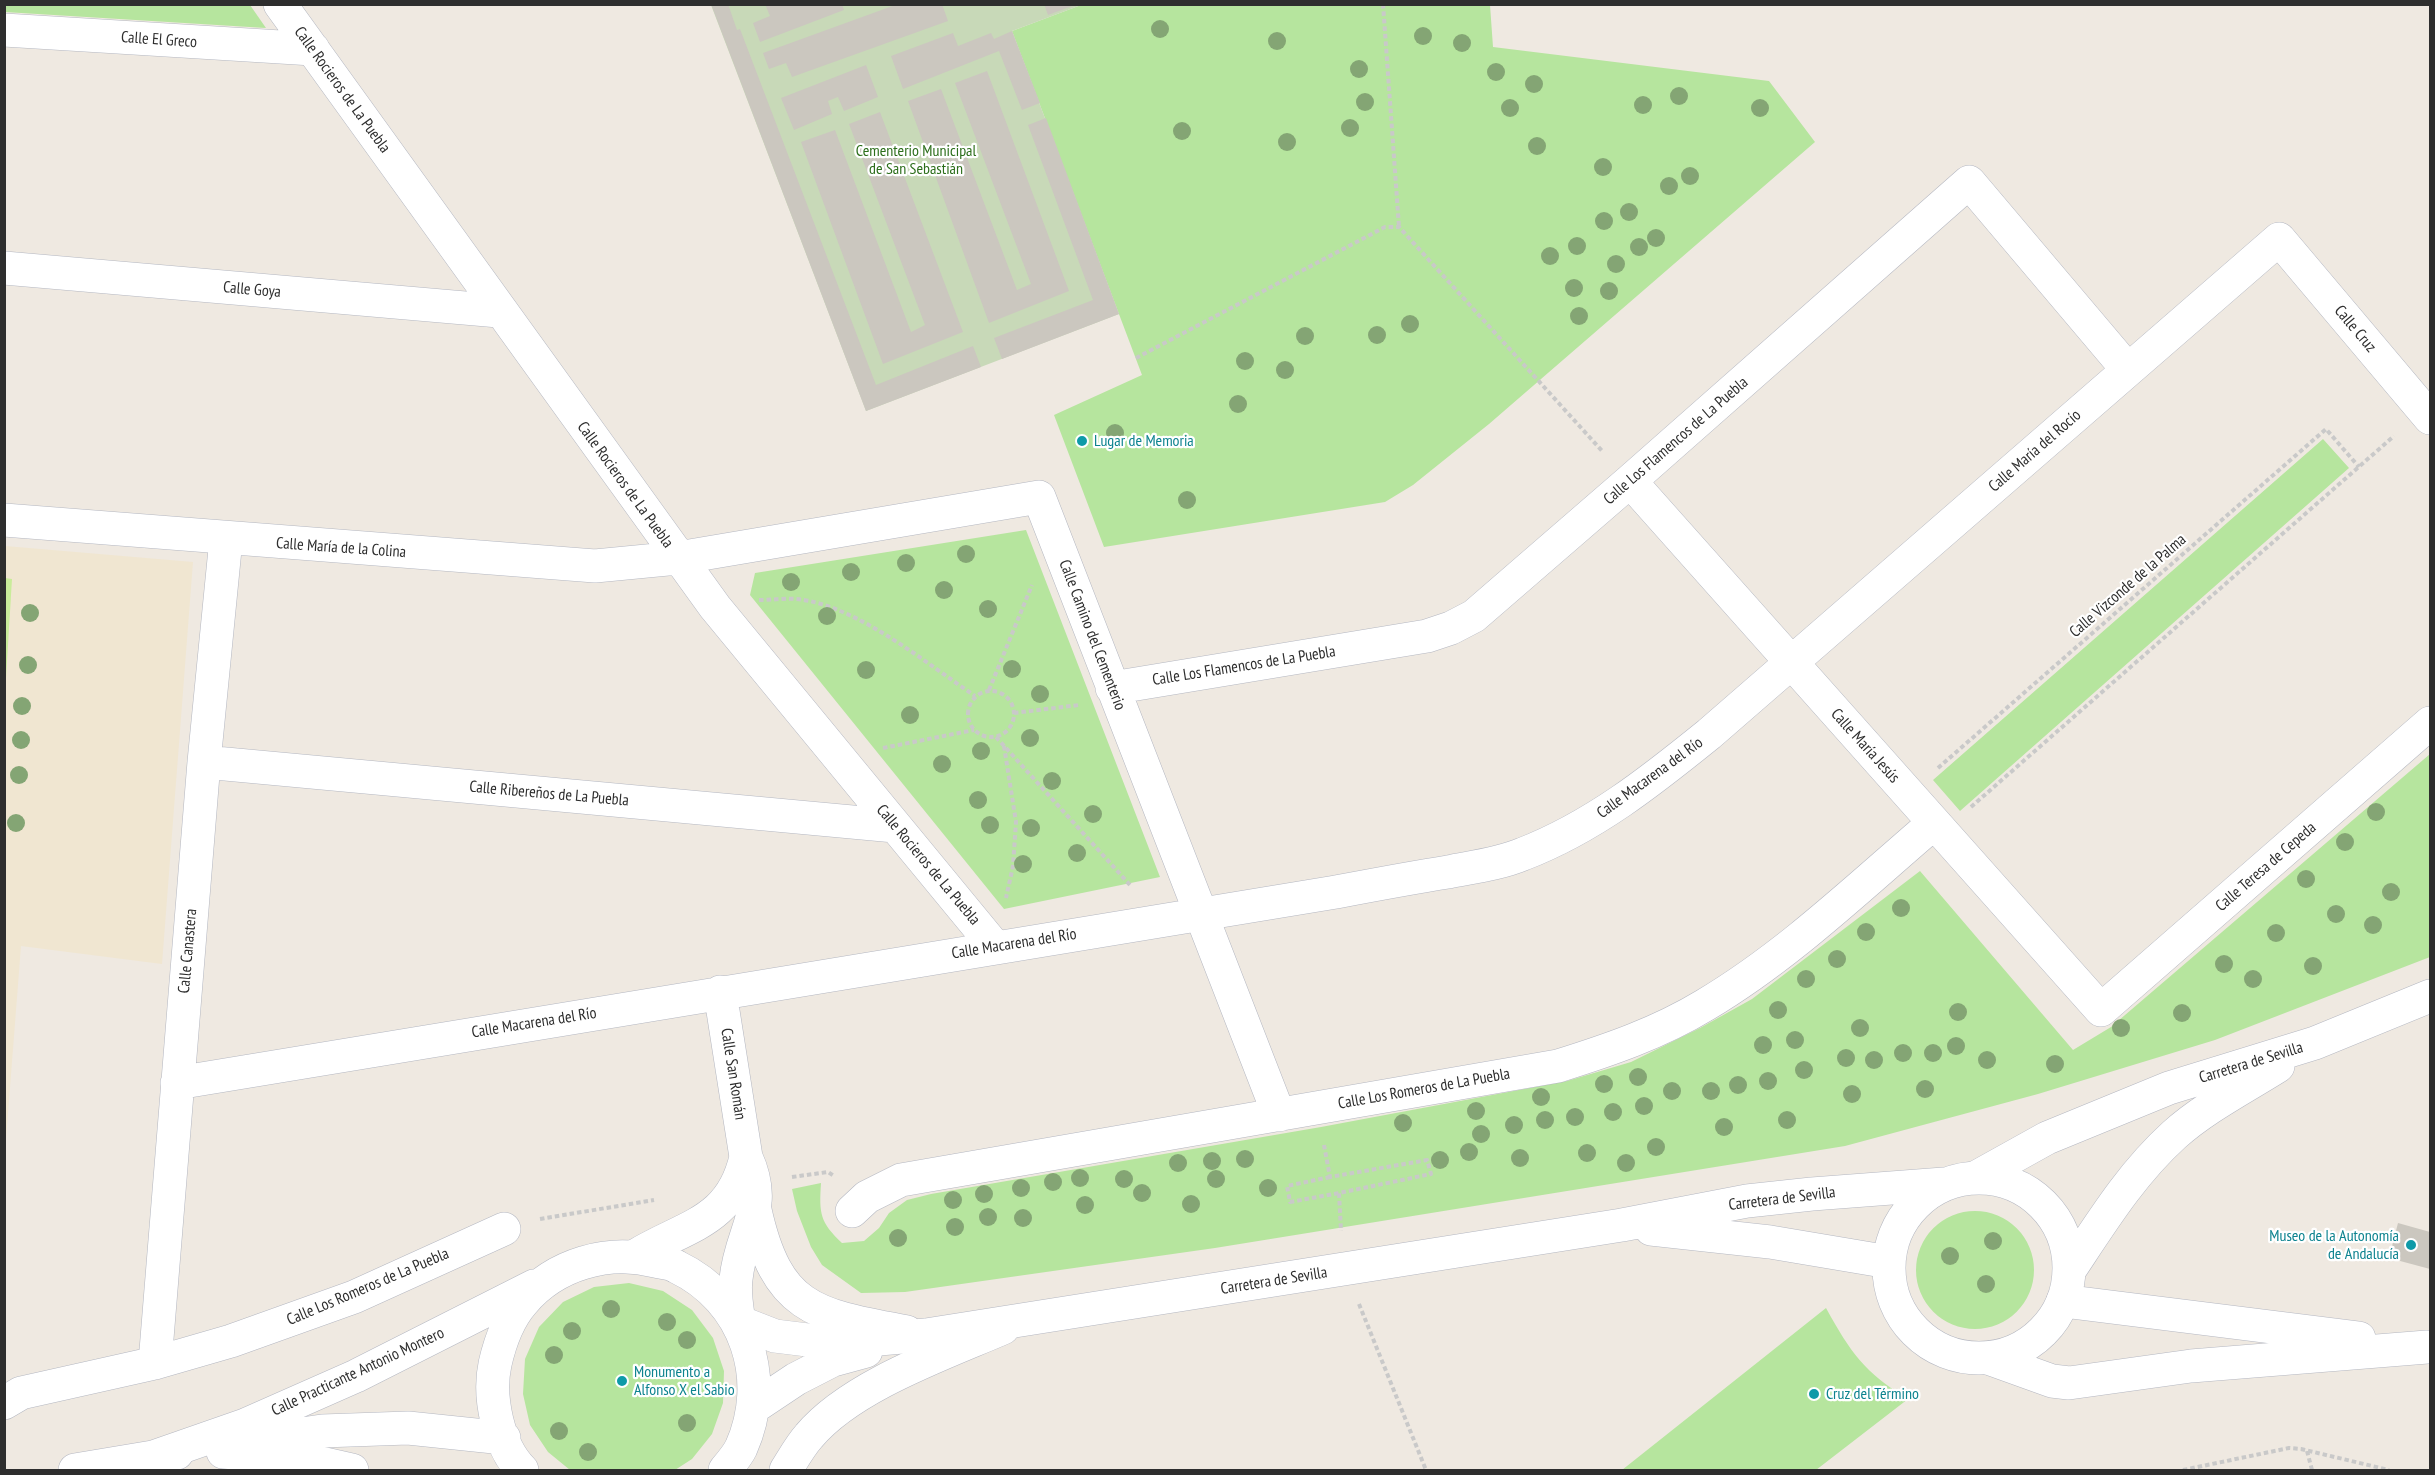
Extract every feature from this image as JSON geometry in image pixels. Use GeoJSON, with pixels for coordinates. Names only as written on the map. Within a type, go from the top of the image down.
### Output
{"type":"FeatureCollection","features":[{"type":"Feature","properties":{"kind":"street","name":"Calle Rocieros de La Puebla"},"geometry":{"type":"LineString","coordinates":[[280,4],[715,608],[995,947]]}},
{"type":"Feature","properties":{"kind":"street","name":"Calle El Greco"},"geometry":{"type":"LineString","coordinates":[[4,30],[313,49]]}},
{"type":"Feature","properties":{"kind":"street","name":"Calle Los Flamencos de La Puebla"},"geometry":{"type":"LineString","coordinates":[[1114,694],[1427,636],[1451,628],[1474,616],[1968,182],[2128,370]]}},
{"type":"Feature","properties":{"kind":"street","name":"Calle María del Rocío"},"geometry":{"type":"LineString","coordinates":[[1791,663],[2279,239]]}},
{"type":"Feature","properties":{"kind":"street","name":"Calle Cruz"},"geometry":{"type":"LineString","coordinates":[[2279,239],[2427,414]]}},
{"type":"Feature","properties":{"kind":"street","name":"Calle Goya"},"geometry":{"type":"LineString","coordinates":[[4,268],[499,311]]}},
{"type":"Feature","properties":{"kind":"street","name":"Calle María Jesús"},"geometry":{"type":"LineString","coordinates":[[1630,481],[2101,1010]]}},
{"type":"Feature","properties":{"kind":"street","name":"Calle Camino del Cementerio"},"geometry":{"type":"LineString","coordinates":[[678,558],[1039,497],[1279,1114]]}},
{"type":"Feature","properties":{"kind":"street","name":"Calle María de la Colina"},"geometry":{"type":"LineString","coordinates":[[4,520],[595,566],[678,558]]}},
{"type":"Feature","properties":{"kind":"street","name":"Calle Canastera"},"geometry":{"type":"LineString","coordinates":[[155,1363],[204,762],[226,539]]}},
{"type":"Feature","properties":{"kind":"street","name":"Calle Macarena del Río"},"geometry":{"type":"LineString","coordinates":[[177,1083],[1201,914],[1492,863],[1531,851],[1560,838],[1608,811],[1709,734],[1791,663]]}},
{"type":"Feature","properties":{"kind":"street","name":"Calle Teresa de Cepeda"},"geometry":{"type":"LineString","coordinates":[[2101,1010],[2430,723]]}},
{"type":"Feature","properties":{"kind":"street","name":"Calle Ribereños de La Puebla"},"geometry":{"type":"LineString","coordinates":[[204,762],[895,826]]}},
{"type":"Feature","properties":{"kind":"street","name":"Calle Los Romeros de La Puebla"},"geometry":{"type":"LineString","coordinates":[[852,1211],[867,1197],[901,1180],[1558,1066],[1616,1048],[1663,1028],[1704,1006],[1774,959],[1938,828]]}},
{"type":"Feature","properties":{"kind":"street","name":"Calle San Román"},"geometry":{"type":"LineString","coordinates":[[720,992],[746,1156],[753,1171],[757,1191],[755,1210],[735,1281],[739,1322]]}},
{"type":"Feature","properties":{"kind":"street"},"geometry":{"type":"LineString","coordinates":[[2315,1043],[2430,996]]}},
{"type":"Feature","properties":{"kind":"street","name":"Carretera de Sevilla"},"geometry":{"type":"LineString","coordinates":[[739,1322],[775,1336],[832,1343],[926,1335],[1345,1270],[1622,1225],[1747,1202],[1959,1181],[2047,1138],[2169,1088],[2315,1043]]}},
{"type":"Feature","properties":{"kind":"street","name":"Carretera de Sevilla"},"geometry":{"type":"LineString","coordinates":[[2066,1286],[2133,1177],[2175,1134],[2210,1109],[2315,1043]]}},
{"type":"Feature","properties":{"kind":"street","name":"Calle San Román"},"geometry":{"type":"LineString","coordinates":[[635,1256],[662,1240],[713,1216],[741,1177],[746,1156]]}},
{"type":"Feature","properties":{"kind":"street"},"geometry":{"type":"LineString","coordinates":[[1988,1358],[2013,1352],[2034,1340],[2051,1323],[2066,1286],[2065,1241],[2052,1215],[2031,1194],[2004,1181],[1959,1181],[1922,1197],[1905,1215],[1894,1237],[1889,1262],[1893,1293],[1906,1321],[1929,1343],[1958,1356],[1988,1358],[2052,1381],[2069,1383],[2191,1366],[2429,1347]]}},
{"type":"Feature","properties":{"kind":"street"},"geometry":{"type":"LineString","coordinates":[[755,1210],[766,1252],[790,1291],[806,1305],[861,1324],[926,1335]]}},
{"type":"Feature","properties":{"kind":"street","name":"Carretera de Sevilla"},"geometry":{"type":"LineString","coordinates":[[1622,1225],[1770,1242],[1889,1262]]}},
{"type":"Feature","properties":{"kind":"street","name":"Calle Los Romeros de La Puebla"},"geometry":{"type":"LineString","coordinates":[[4,1403],[21,1393],[155,1363],[293,1320],[354,1297],[504,1229]]}},
{"type":"Feature","properties":{"kind":"street","name":"Calle Practicante Antonio Montero"},"geometry":{"type":"LineString","coordinates":[[156,1456],[245,1425],[356,1376],[554,1275],[593,1259],[635,1256],[676,1266],[711,1289],[739,1322],[753,1361],[754,1407],[735,1464]]}},
{"type":"Feature","properties":{"kind":"street","name":"Calle Practicante Antonio Montero"},"geometry":{"type":"LineString","coordinates":[[522,1470],[515,1463],[496,1422],[492,1380],[501,1339],[523,1302],[554,1275]]}},
{"type":"Feature","properties":{"kind":"street"},"geometry":{"type":"LineString","coordinates":[[2066,1286],[2429,1347]]}},
{"type":"Feature","properties":{"kind":"street"},"geometry":{"type":"LineString","coordinates":[[786,1470],[809,1436],[838,1409],[885,1380],[1023,1320]]}},
{"type":"Feature","properties":{"kind":"street","name":"Carretera de Sevilla"},"geometry":{"type":"LineString","coordinates":[[754,1407],[796,1379],[833,1360],[926,1335]]}},
{"type":"Feature","properties":{"kind":"street","name":"Calle Practicante Antonio Montero"},"geometry":{"type":"LineString","coordinates":[[75,1470],[322,1431],[408,1428],[504,1438]]}},
{"type":"Feature","properties":{"kind":"street","name":"Calle Practicante Antonio Montero"},"geometry":{"type":"LineString","coordinates":[[197,1450],[299,1458],[352,1470]]}},
{"type":"Feature","properties":{"kind":"path"},"geometry":{"type":"LineString","coordinates":[[1383,4],[1400,227],[1630,481]]}},
{"type":"Feature","properties":{"kind":"path"},"geometry":{"type":"LineString","coordinates":[[1136,358],[1385,227],[1400,227]]}},
{"type":"Feature","properties":{"kind":"path"},"geometry":{"type":"LineString","coordinates":[[1938,828],[2359,466],[2427,414]]}},
{"type":"Feature","properties":{"kind":"path","name":"Calle Vizconde de la Palma"},"geometry":{"type":"LineString","coordinates":[[1908,794],[2326,429],[2359,466]]}},
{"type":"Feature","properties":{"kind":"path"},"geometry":{"type":"LineString","coordinates":[[989,690],[1053,535]]}},
{"type":"Feature","properties":{"kind":"path"},"geometry":{"type":"LineString","coordinates":[[715,608],[754,600],[798,599],[839,609],[891,638],[975,696]]}},
{"type":"Feature","properties":{"kind":"path"},"geometry":{"type":"LineString","coordinates":[[989,690],[997,691],[1009,699],[1014,713],[1009,728],[996,737],[988,737],[974,730],[969,724],[968,709],[975,696],[989,690]]}},
{"type":"Feature","properties":{"kind":"path"},"geometry":{"type":"LineString","coordinates":[[1014,713],[1114,694]]}},
{"type":"Feature","properties":{"kind":"path"},"geometry":{"type":"LineString","coordinates":[[840,757],[974,730]]}},
{"type":"Feature","properties":{"kind":"path"},"geometry":{"type":"LineString","coordinates":[[996,737],[1162,920]]}},
{"type":"Feature","properties":{"kind":"path"},"geometry":{"type":"LineString","coordinates":[[995,947],[1013,866],[1016,822],[1004,745]]}},
{"type":"Feature","properties":{"kind":"path"},"geometry":{"type":"LineString","coordinates":[[1316,1108],[1330,1177]]}},
{"type":"Feature","properties":{"kind":"path"},"geometry":{"type":"LineString","coordinates":[[1427,1161],[1431,1174],[1290,1202],[1287,1186],[1330,1177],[1427,1161]]}},
{"type":"Feature","properties":{"kind":"path"},"geometry":{"type":"LineString","coordinates":[[1339,1193],[1345,1270],[1426,1470]]}},
{"type":"Feature","properties":{"kind":"path"},"geometry":{"type":"LineString","coordinates":[[504,1229],[548,1217],[665,1198]]}},
{"type":"Feature","properties":{"kind":"path"},"geometry":{"type":"LineString","coordinates":[[2183,1470],[2289,1448],[2307,1450],[2390,1470]]}},
{"type":"Feature","properties":{"kind":"path"},"geometry":{"type":"LineString","coordinates":[[2307,1450],[2312,1470]]}},
{"type":"Feature","properties":{"kind":"shaded area"},"geometry":{"type":"Polygon","coordinates":[[[5,546],[193,562],[162,964],[21,946],[5,1152],[5,546]]]}},
{"type":"Feature","properties":{"kind":"green space"},"geometry":{"type":"Polygon","coordinates":[[[4,5],[250,5],[266,28],[5,12],[4,5]]]}},
{"type":"Feature","properties":{"kind":"green space","name":"Cementerio Municipal de San Sebastián"},"geometry":{"type":"Polygon","coordinates":[[[711,5],[1081,5],[1012,31],[1119,314],[866,411],[711,5]]]}},
{"type":"Feature","properties":{"kind":"green space"},"geometry":{"type":"Polygon","coordinates":[[[1081,5],[1490,5],[1493,47],[1769,81],[1815,142],[1489,424],[1413,485],[1385,502],[1104,547],[1054,415],[1142,375],[1012,31],[1081,5]]]}},
{"type":"Feature","properties":{"kind":"green space"},"geometry":{"type":"Polygon","coordinates":[[[2323,439],[2349,468],[1960,811],[1933,780],[2323,439]]]}},
{"type":"Feature","properties":{"kind":"green space"},"geometry":{"type":"Polygon","coordinates":[[[1026,530],[1160,877],[1004,909],[750,595],[755,573],[1026,530]]]}},
{"type":"Feature","properties":{"kind":"green space"},"geometry":{"type":"Polygon","coordinates":[[[5,578],[12,579],[4,694],[5,578]]]}},
{"type":"Feature","properties":{"kind":"green space"},"geometry":{"type":"Polygon","coordinates":[[[2430,754],[2430,957],[2215,1040],[2038,1094],[1845,1146],[1215,1248],[905,1292],[861,1293],[822,1265],[811,1247],[797,1211],[792,1189],[821,1183],[822,1217],[829,1229],[842,1243],[864,1241],[879,1228],[889,1213],[907,1200],[931,1194],[1321,1127],[1567,1081],[1631,1062],[1752,999],[1920,871],[2073,1050],[2111,1027],[2430,754]]]}},
{"type":"Feature","properties":{"kind":"green space"},"geometry":{"type":"Polygon","coordinates":[[[1975,1211],[1986,1212],[2008,1221],[2024,1237],[2033,1259],[2033,1281],[2024,1303],[2008,1319],[1986,1328],[1975,1329],[1964,1328],[1942,1319],[1926,1303],[1917,1281],[1916,1270],[1917,1259],[1926,1237],[1942,1221],[1964,1212],[1975,1211]]]}},
{"type":"Feature","properties":{"kind":"green space"},"geometry":{"type":"Polygon","coordinates":[[[629,1283],[663,1291],[692,1310],[713,1338],[724,1371],[723,1403],[712,1434],[692,1459],[675,1470],[570,1470],[548,1452],[530,1425],[523,1394],[525,1359],[539,1327],[563,1302],[594,1287],[629,1283]]]}},
{"type":"Feature","properties":{"kind":"green space"},"geometry":{"type":"Polygon","coordinates":[[[1826,1308],[1851,1349],[1869,1370],[1908,1399],[1816,1470],[1622,1470],[1826,1308]]]}},
{"type":"Feature","properties":{"kind":"building"},"geometry":{"type":"Polygon","coordinates":[[[711,4],[728,4],[737,30],[740,29],[876,385],[973,346],[981,367],[866,411],[711,4]]]}},
{"type":"Feature","properties":{"kind":"building"},"geometry":{"type":"Polygon","coordinates":[[[765,4],[842,4],[844,10],[760,42],[753,23],[770,16],[765,4]]]}},
{"type":"Feature","properties":{"kind":"building"},"geometry":{"type":"Polygon","coordinates":[[[898,4],[942,4],[948,21],[792,77],[786,63],[769,69],[763,53],[898,4]]]}},
{"type":"Feature","properties":{"kind":"building"},"geometry":{"type":"Polygon","coordinates":[[[1044,4],[1075,4],[1075,5],[1048,15],[1044,4]]]}},
{"type":"Feature","properties":{"kind":"building"},"geometry":{"type":"Polygon","coordinates":[[[1012,31],[1040,103],[1022,110],[999,51],[903,89],[891,56],[953,33],[958,46],[991,33],[994,39],[1012,31]]]}},
{"type":"Feature","properties":{"kind":"building"},"geometry":{"type":"Polygon","coordinates":[[[866,65],[878,97],[844,111],[838,97],[828,101],[832,114],[794,130],[781,98],[866,65]]]}},
{"type":"Feature","properties":{"kind":"building"},"geometry":{"type":"Polygon","coordinates":[[[987,71],[1069,291],[989,323],[908,101],[941,89],[1017,290],[1031,284],[955,83],[987,71]]]}},
{"type":"Feature","properties":{"kind":"building"},"geometry":{"type":"Polygon","coordinates":[[[880,112],[963,332],[883,364],[801,142],[835,130],[911,332],[925,325],[849,124],[880,112]]]}},
{"type":"Feature","properties":{"kind":"building"},"geometry":{"type":"Polygon","coordinates":[[[1046,118],[1119,314],[1002,359],[994,338],[1093,300],[1028,125],[1046,118]]]}},
{"type":"Feature","properties":{"kind":"building","name":"Museo de la Autonomía de Andalucía"},"geometry":{"type":"Polygon","coordinates":[[[2398,1223],[2430,1232],[2430,1269],[2389,1258],[2398,1223]]]}},
{"type":"Feature","properties":{"kind":"place","name":"Lugar de Memoria"},"geometry":{"type":"Point","coordinates":[1082,441]}},
{"type":"Feature","properties":{"kind":"place","name":"Museo de la Autonomía de Andalucía"},"geometry":{"type":"Point","coordinates":[2411,1245]}},
{"type":"Feature","properties":{"kind":"place","name":"Monumento a Alfonso X el Sabio"},"geometry":{"type":"Point","coordinates":[622,1381]}},
{"type":"Feature","properties":{"kind":"place","name":"Cruz del Término"},"geometry":{"type":"Point","coordinates":[1814,1394]}}]}
